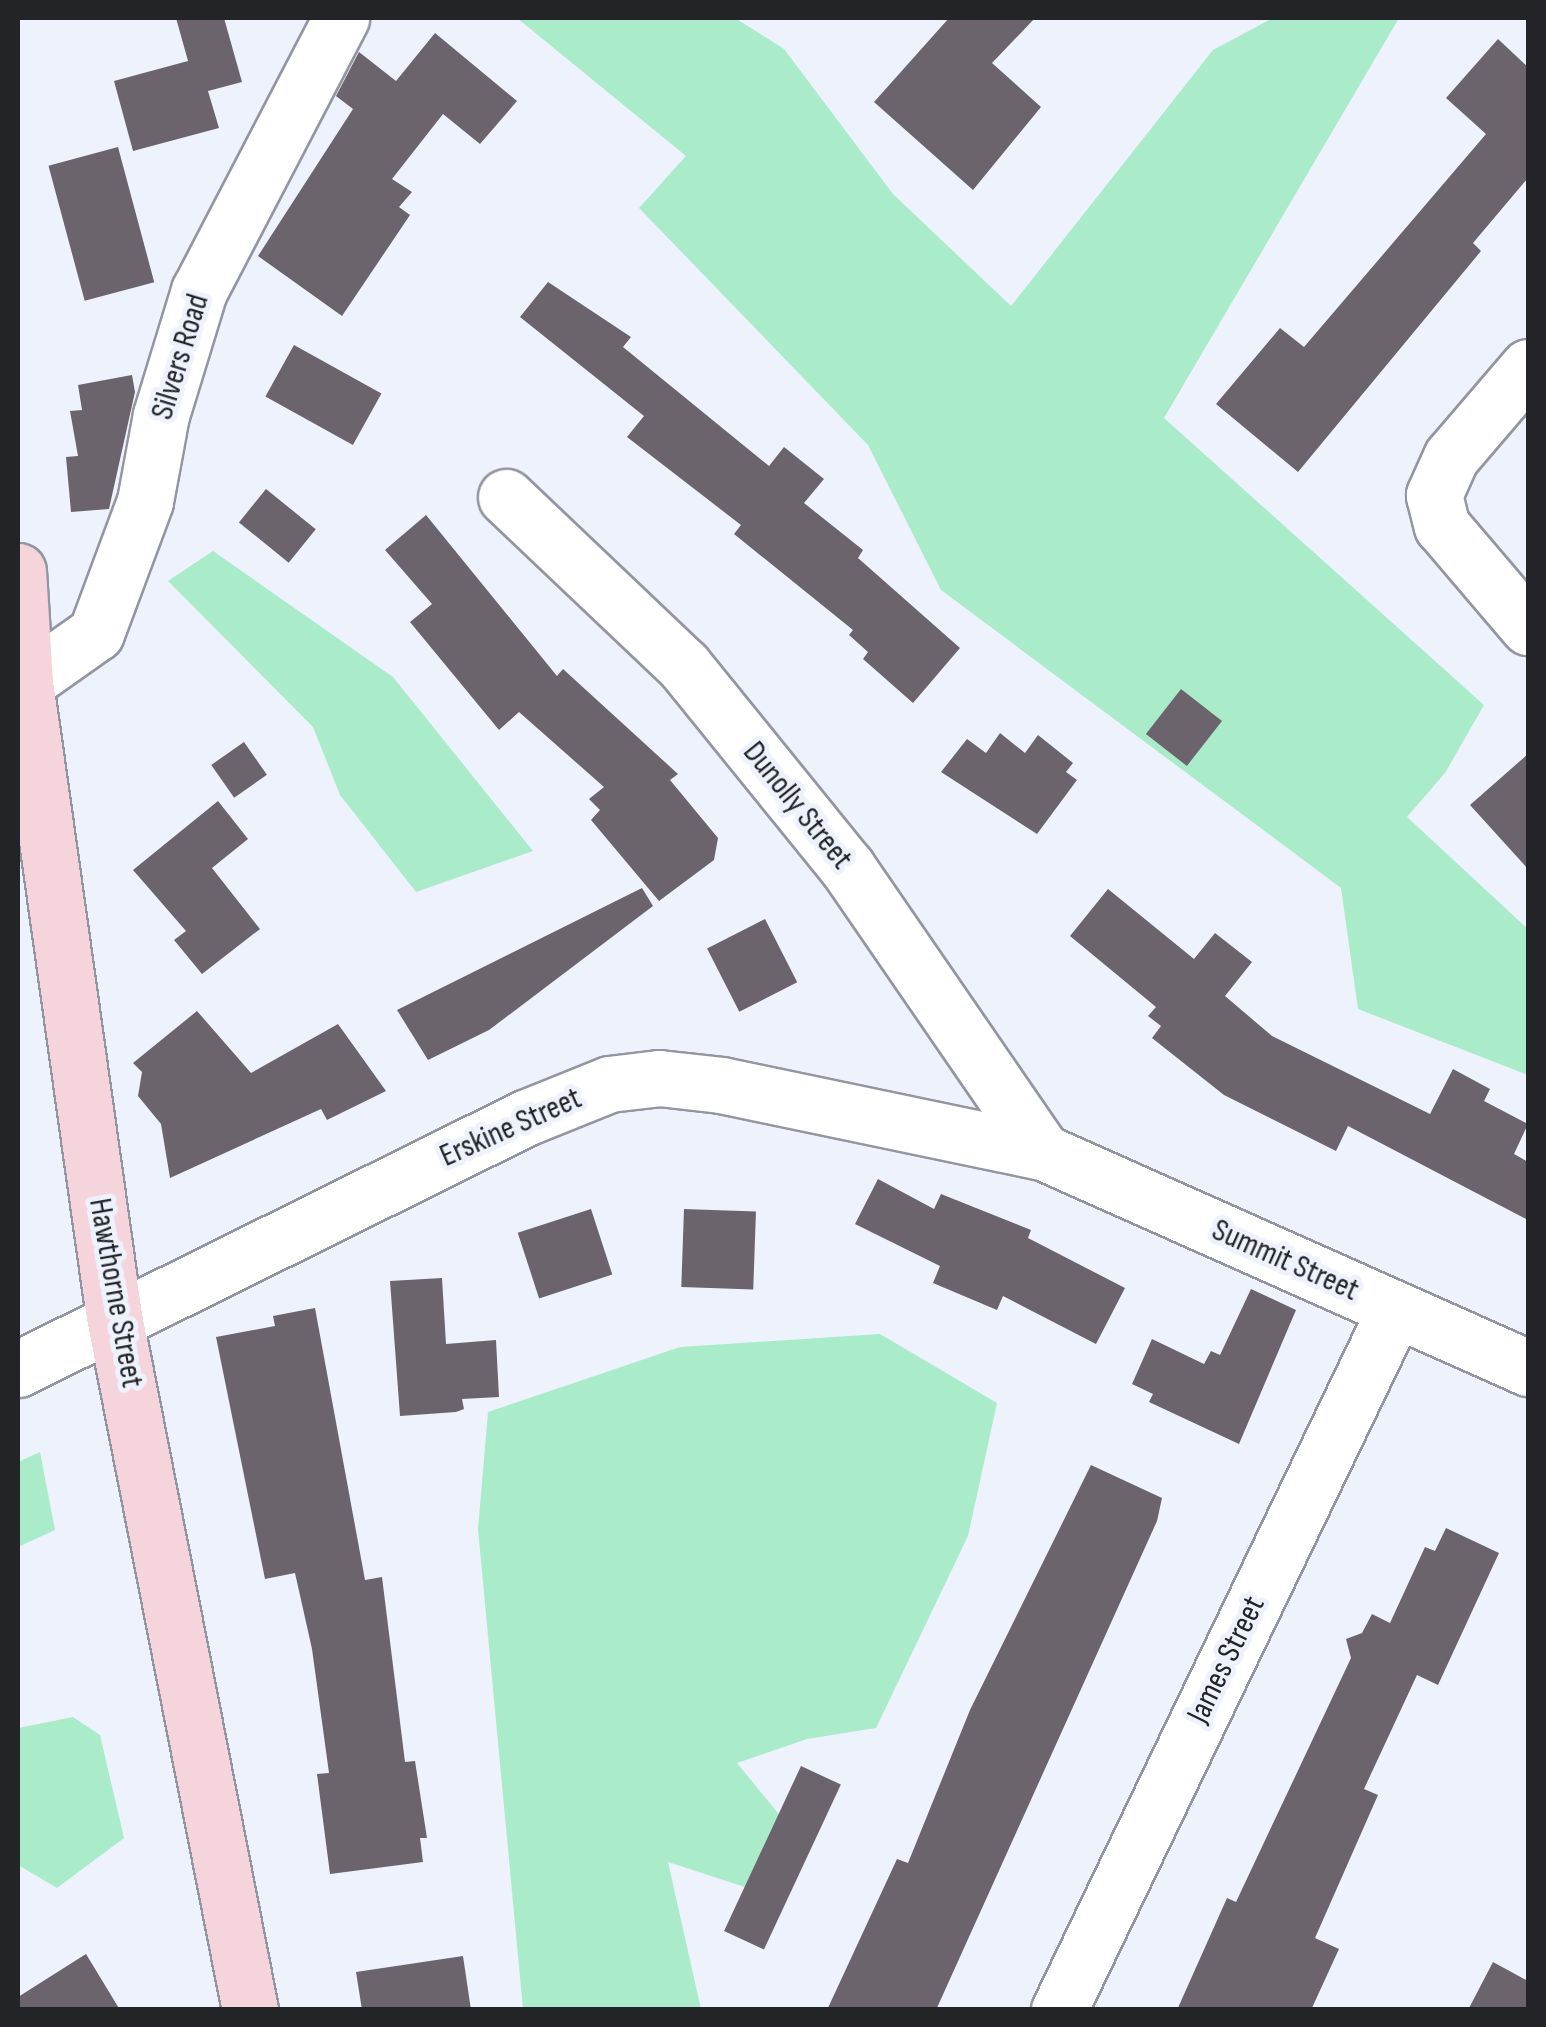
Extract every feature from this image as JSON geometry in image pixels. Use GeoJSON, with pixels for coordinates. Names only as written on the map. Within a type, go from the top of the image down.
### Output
{"type":"FeatureCollection","features":[{"type":"Feature","properties":{"kind":"street","name":"Silvers Road"},"geometry":{"type":"LineString","coordinates":[[25,684],[96,633],[145,501],[166,396],[198,291],[342,18]]}},
{"type":"Feature","properties":{"kind":"street"},"geometry":{"type":"LineString","coordinates":[[1528,367],[1451,457],[1434,495],[1442,526],[1528,628]]}},
{"type":"Feature","properties":{"kind":"street","name":"Dunolly Street"},"geometry":{"type":"LineString","coordinates":[[506,498],[684,666],[847,867],[1043,1152]]}},
{"type":"Feature","properties":{"kind":"street","name":"Hawthorne Street"},"geometry":{"type":"LineString","coordinates":[[18,571],[25,684],[114,1316],[250,2010]]}},
{"type":"Feature","properties":{"kind":"street","name":"Erskine Street"},"geometry":{"type":"LineString","coordinates":[[18,1368],[114,1316],[526,1118],[609,1084],[659,1078],[722,1085],[1043,1152]]}},
{"type":"Feature","properties":{"kind":"street","name":"Summit Street"},"geometry":{"type":"LineString","coordinates":[[1043,1152],[1528,1368]]}},
{"type":"Feature","properties":{"kind":"street","name":"James Street"},"geometry":{"type":"LineString","coordinates":[[1059,2010],[1395,1310]]}},
{"type":"Feature","properties":{"kind":"green space"},"geometry":{"type":"Polygon","coordinates":[[[517,18],[735,18],[784,49],[893,194],[1011,306],[1213,50],[1273,18],[1399,18],[1164,418],[1484,705],[1445,773],[1407,817],[1528,929],[1528,1075],[1358,1009],[1341,888],[941,590],[868,445],[639,208],[686,156],[517,18]]]}},
{"type":"Feature","properties":{"kind":"green space"},"geometry":{"type":"Polygon","coordinates":[[[213,551],[393,677],[533,851],[416,892],[340,795],[313,727],[168,581],[213,551]]]}},
{"type":"Feature","properties":{"kind":"green space"},"geometry":{"type":"Polygon","coordinates":[[[880,1334],[997,1403],[968,1536],[876,1728],[807,1739],[737,1763],[804,1845],[785,1900],[668,1862],[701,2009],[523,2009],[478,1529],[488,1412],[680,1347],[880,1334]]]}},
{"type":"Feature","properties":{"kind":"green space"},"geometry":{"type":"Polygon","coordinates":[[[40,1452],[55,1530],[18,1547],[18,1462],[40,1452]]]}},
{"type":"Feature","properties":{"kind":"green space"},"geometry":{"type":"Polygon","coordinates":[[[73,1717],[100,1735],[124,1838],[57,1888],[18,1865],[18,1728],[73,1717]]]}},
{"type":"Feature","properties":{"kind":"building"},"geometry":{"type":"Polygon","coordinates":[[[176,18],[224,18],[242,82],[208,91],[219,128],[133,151],[114,81],[188,61],[176,18]]]}},
{"type":"Feature","properties":{"kind":"building"},"geometry":{"type":"Polygon","coordinates":[[[949,18],[1035,18],[992,63],[1041,107],[973,190],[874,102],[949,18]]]}},
{"type":"Feature","properties":{"kind":"building"},"geometry":{"type":"Polygon","coordinates":[[[435,33],[517,101],[480,144],[443,114],[392,179],[412,192],[399,207],[410,215],[342,316],[258,256],[353,109],[336,96],[359,52],[396,81],[435,33]]]}},
{"type":"Feature","properties":{"kind":"building"},"geometry":{"type":"Polygon","coordinates":[[[1498,39],[1528,67],[1528,178],[1473,243],[1481,251],[1298,472],[1216,404],[1280,328],[1304,347],[1486,134],[1446,98],[1498,39]]]}},
{"type":"Feature","properties":{"kind":"building"},"geometry":{"type":"Polygon","coordinates":[[[118,147],[154,282],[85,301],[48,166],[118,147]]]}},
{"type":"Feature","properties":{"kind":"building"},"geometry":{"type":"Polygon","coordinates":[[[548,282],[631,337],[623,347],[769,466],[784,447],[824,479],[804,503],[863,550],[858,558],[960,648],[913,703],[863,659],[868,652],[849,635],[853,630],[734,534],[741,525],[627,437],[644,416],[520,317],[548,282]]]}},
{"type":"Feature","properties":{"kind":"building"},"geometry":{"type":"Polygon","coordinates":[[[294,345],[381,393],[353,445],[265,397],[294,345]]]}},
{"type":"Feature","properties":{"kind":"building"},"geometry":{"type":"Polygon","coordinates":[[[132,375],[135,392],[109,509],[71,512],[66,457],[78,456],[70,411],[82,410],[78,385],[132,375]]]}},
{"type":"Feature","properties":{"kind":"building"},"geometry":{"type":"Polygon","coordinates":[[[266,489],[316,529],[289,563],[239,522],[266,489]]]}},
{"type":"Feature","properties":{"kind":"building"},"geometry":{"type":"Polygon","coordinates":[[[426,515],[557,676],[563,669],[678,774],[670,780],[718,838],[714,860],[659,901],[591,820],[600,810],[589,799],[604,787],[519,712],[499,730],[410,622],[432,604],[385,550],[426,515]]]}},
{"type":"Feature","properties":{"kind":"building"},"geometry":{"type":"Polygon","coordinates":[[[1181,689],[1222,721],[1187,766],[1146,734],[1181,689]]]}},
{"type":"Feature","properties":{"kind":"building"},"geometry":{"type":"Polygon","coordinates":[[[1000,733],[1025,753],[1038,735],[1073,763],[1066,772],[1077,780],[1037,834],[941,772],[967,739],[986,753],[1000,733]]]}},
{"type":"Feature","properties":{"kind":"building"},"geometry":{"type":"Polygon","coordinates":[[[244,742],[267,775],[234,798],[211,765],[244,742]]]}},
{"type":"Feature","properties":{"kind":"building"},"geometry":{"type":"Polygon","coordinates":[[[1528,754],[1528,869],[1470,805],[1528,754]]]}},
{"type":"Feature","properties":{"kind":"building"},"geometry":{"type":"Polygon","coordinates":[[[218,801],[248,839],[212,868],[260,929],[202,974],[174,940],[186,931],[133,870],[218,801]]]}},
{"type":"Feature","properties":{"kind":"building"},"geometry":{"type":"Polygon","coordinates":[[[642,888],[653,906],[489,1030],[428,1060],[397,1010],[642,888]]]}},
{"type":"Feature","properties":{"kind":"building"},"geometry":{"type":"Polygon","coordinates":[[[1108,889],[1194,959],[1215,933],[1252,962],[1225,996],[1272,1036],[1430,1114],[1453,1069],[1490,1089],[1484,1101],[1528,1124],[1514,1154],[1528,1162],[1528,1220],[1348,1126],[1336,1151],[1224,1095],[1152,1038],[1161,1026],[1148,1016],[1156,1007],[1070,936],[1108,889]]]}},
{"type":"Feature","properties":{"kind":"building"},"geometry":{"type":"Polygon","coordinates":[[[765,919],[797,982],[739,1012],[707,949],[765,919]]]}},
{"type":"Feature","properties":{"kind":"building"},"geometry":{"type":"Polygon","coordinates":[[[197,1011],[251,1073],[338,1024],[386,1091],[327,1120],[321,1109],[170,1178],[161,1124],[138,1096],[142,1072],[133,1063],[197,1011]]]}},
{"type":"Feature","properties":{"kind":"building"},"geometry":{"type":"Polygon","coordinates":[[[878,1179],[934,1209],[941,1194],[1031,1230],[1028,1238],[1125,1288],[1096,1344],[1003,1296],[997,1310],[933,1283],[940,1266],[855,1224],[878,1179]]]}},
{"type":"Feature","properties":{"kind":"building"},"geometry":{"type":"Polygon","coordinates":[[[591,1209],[612,1275],[539,1298],[518,1233],[591,1209]]]}},
{"type":"Feature","properties":{"kind":"building"},"geometry":{"type":"Polygon","coordinates":[[[684,1209],[756,1212],[753,1289],[681,1287],[684,1209]]]}},
{"type":"Feature","properties":{"kind":"building"},"geometry":{"type":"Polygon","coordinates":[[[442,1278],[446,1344],[496,1340],[499,1397],[462,1399],[464,1409],[456,1412],[400,1416],[390,1281],[442,1278]]]}},
{"type":"Feature","properties":{"kind":"building"},"geometry":{"type":"Polygon","coordinates":[[[1251,1289],[1296,1310],[1239,1444],[1149,1402],[1153,1394],[1132,1384],[1152,1339],[1204,1364],[1211,1351],[1220,1355],[1251,1289]]]}},
{"type":"Feature","properties":{"kind":"building"},"geometry":{"type":"Polygon","coordinates":[[[315,1308],[365,1580],[382,1577],[405,1762],[415,1761],[427,1838],[420,1838],[423,1862],[330,1874],[317,1774],[329,1773],[312,1649],[295,1573],[265,1579],[216,1337],[275,1326],[273,1316],[315,1308]]]}},
{"type":"Feature","properties":{"kind":"building"},"geometry":{"type":"Polygon","coordinates":[[[1091,1465],[1162,1498],[1157,1521],[936,2010],[827,2010],[897,1859],[908,1863],[970,1710],[1091,1465]]]}},
{"type":"Feature","properties":{"kind":"building"},"geometry":{"type":"Polygon","coordinates":[[[1446,1528],[1499,1553],[1438,1685],[1417,1675],[1364,1789],[1378,1795],[1315,1938],[1339,1949],[1311,2010],[1177,2010],[1227,1898],[1236,1902],[1351,1658],[1346,1639],[1362,1633],[1372,1614],[1390,1623],[1425,1547],[1435,1551],[1446,1528]]]}},
{"type":"Feature","properties":{"kind":"building"},"geometry":{"type":"Polygon","coordinates":[[[801,1766],[841,1785],[764,1950],[724,1931],[801,1766]]]}},
{"type":"Feature","properties":{"kind":"building"},"geometry":{"type":"Polygon","coordinates":[[[86,1954],[120,2010],[18,2010],[18,1997],[86,1954]]]}},
{"type":"Feature","properties":{"kind":"building"},"geometry":{"type":"Polygon","coordinates":[[[463,1956],[471,2010],[362,2010],[356,1972],[463,1956]]]}},
{"type":"Feature","properties":{"kind":"building"},"geometry":{"type":"Polygon","coordinates":[[[1493,1962],[1528,1981],[1528,2010],[1468,2010],[1493,1962]]]}}]}
